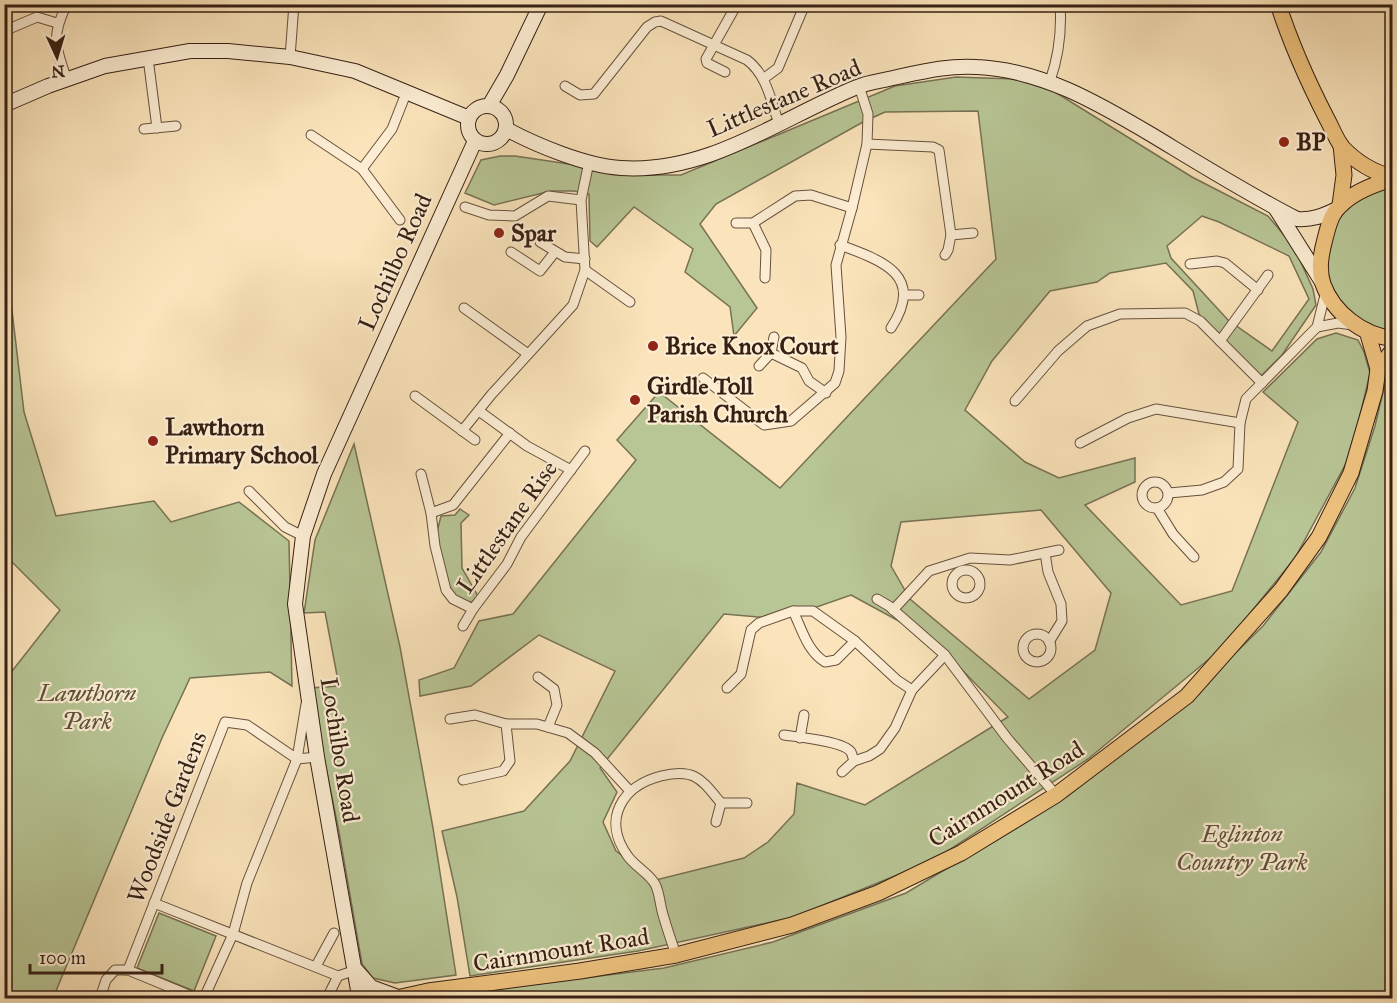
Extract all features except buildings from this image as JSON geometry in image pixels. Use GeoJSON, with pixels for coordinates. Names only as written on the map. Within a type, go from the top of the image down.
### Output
{"type":"FeatureCollection","features":[{"type":"Feature","properties":{"kind":"main road"},"geometry":{"type":"LineString","coordinates":[[1278,4],[1287,32],[1313,92],[1341,145],[1358,162],[1374,172],[1392,178]]}},
{"type":"Feature","properties":{"kind":"main road"},"geometry":{"type":"LineString","coordinates":[[1341,145],[1344,175],[1338,207],[1329,223],[1320,266],[1325,287],[1336,307],[1362,328],[1392,338]]}},
{"type":"Feature","properties":{"kind":"main road"},"geometry":{"type":"LineString","coordinates":[[1338,207],[1378,183],[1392,178]]}},
{"type":"Feature","properties":{"kind":"main road","name":"Cairnmount Road"},"geometry":{"type":"LineString","coordinates":[[401,998],[428,991],[580,971],[676,955],[792,925],[878,893],[961,853],[1056,795],[1187,696],[1281,590],[1319,537],[1351,473],[1375,391],[1378,369],[1362,328]]}},
{"type":"Feature","properties":{"kind":"main road","name":"Cairnmount Road"},"geometry":{"type":"LineString","coordinates":[[1378,369],[1392,351]]}},
{"type":"Feature","properties":{"kind":"main road","name":"Cairnmount Road"},"geometry":{"type":"LineString","coordinates":[[440,999],[460,988]]}},
{"type":"Feature","properties":{"kind":"street"},"geometry":{"type":"LineString","coordinates":[[67,4],[57,23],[55,44],[67,80]]}},
{"type":"Feature","properties":{"kind":"street"},"geometry":{"type":"LineString","coordinates":[[290,57],[294,4]]}},
{"type":"Feature","properties":{"kind":"street"},"geometry":{"type":"LineString","coordinates":[[494,109],[507,75],[541,4]]}},
{"type":"Feature","properties":{"kind":"street"},"geometry":{"type":"LineString","coordinates":[[725,72],[707,63],[706,59],[737,4]]}},
{"type":"Feature","properties":{"kind":"street"},"geometry":{"type":"LineString","coordinates":[[764,79],[778,68],[805,4]]}},
{"type":"Feature","properties":{"kind":"street"},"geometry":{"type":"LineString","coordinates":[[1050,81],[1061,41],[1060,4]]}},
{"type":"Feature","properties":{"kind":"street"},"geometry":{"type":"LineString","coordinates":[[6,26],[37,17],[57,23]]}},
{"type":"Feature","properties":{"kind":"street"},"geometry":{"type":"LineString","coordinates":[[565,86],[580,95],[594,94],[647,27],[662,21],[747,60],[755,66],[764,79],[779,124]]}},
{"type":"Feature","properties":{"kind":"street"},"geometry":{"type":"LineString","coordinates":[[4,105],[105,66],[190,51],[228,51],[290,57],[355,71],[469,118]]}},
{"type":"Feature","properties":{"kind":"street"},"geometry":{"type":"LineString","coordinates":[[148,58],[157,128]]}},
{"type":"Feature","properties":{"kind":"street","name":"Littlestane Road"},"geometry":{"type":"LineString","coordinates":[[503,134],[589,162],[621,168],[662,166],[713,154],[859,86],[942,67],[978,66],[1050,81],[1109,111],[1297,219],[1309,220],[1323,216],[1338,207]]}},
{"type":"Feature","properties":{"kind":"street"},"geometry":{"type":"LineString","coordinates":[[703,378],[764,425],[791,421],[835,383],[839,371],[841,337],[836,265],[867,144],[868,114],[859,86]]}},
{"type":"Feature","properties":{"kind":"street"},"geometry":{"type":"LineString","coordinates":[[362,170],[392,129],[407,91]]}},
{"type":"Feature","properties":{"kind":"street"},"geometry":{"type":"LineString","coordinates":[[481,107],[494,109],[504,116],[503,134],[495,143],[486,144],[475,141],[468,130],[469,118],[475,110],[481,107]]}},
{"type":"Feature","properties":{"kind":"street"},"geometry":{"type":"LineString","coordinates":[[144,129],[176,126]]}},
{"type":"Feature","properties":{"kind":"street"},"geometry":{"type":"LineString","coordinates":[[311,135],[362,170],[400,220]]}},
{"type":"Feature","properties":{"kind":"street","name":"Lochilbo Road"},"geometry":{"type":"LineString","coordinates":[[363,999],[358,990],[317,757],[294,604],[303,536],[324,474],[475,141]]}},
{"type":"Feature","properties":{"kind":"street"},"geometry":{"type":"LineString","coordinates":[[867,144],[933,147],[939,150],[951,235],[945,255]]}},
{"type":"Feature","properties":{"kind":"street"},"geometry":{"type":"LineString","coordinates":[[462,431],[573,305],[585,270],[581,200],[589,162]]}},
{"type":"Feature","properties":{"kind":"street"},"geometry":{"type":"LineString","coordinates":[[736,223],[753,223],[795,196],[810,195],[852,208]]}},
{"type":"Feature","properties":{"kind":"street"},"geometry":{"type":"LineString","coordinates":[[465,207],[489,215],[515,216],[548,196],[581,200]]}},
{"type":"Feature","properties":{"kind":"street","name":"Littlestane Road"},"geometry":{"type":"LineString","coordinates":[[1275,208],[1325,287]]}},
{"type":"Feature","properties":{"kind":"street"},"geometry":{"type":"LineString","coordinates":[[753,223],[766,250],[765,278]]}},
{"type":"Feature","properties":{"kind":"street"},"geometry":{"type":"LineString","coordinates":[[951,235],[973,233]]}},
{"type":"Feature","properties":{"kind":"street"},"geometry":{"type":"LineString","coordinates":[[540,242],[566,257],[585,260]]}},
{"type":"Feature","properties":{"kind":"street"},"geometry":{"type":"LineString","coordinates":[[840,245],[889,267],[899,277],[905,295],[900,314],[891,328]]}},
{"type":"Feature","properties":{"kind":"street"},"geometry":{"type":"LineString","coordinates":[[511,252],[540,271],[555,252]]}},
{"type":"Feature","properties":{"kind":"street"},"geometry":{"type":"LineString","coordinates":[[1190,264],[1217,261],[1225,263],[1258,290]]}},
{"type":"Feature","properties":{"kind":"street"},"geometry":{"type":"LineString","coordinates":[[585,270],[630,302]]}},
{"type":"Feature","properties":{"kind":"street"},"geometry":{"type":"LineString","coordinates":[[1220,341],[1268,275]]}},
{"type":"Feature","properties":{"kind":"street"},"geometry":{"type":"LineString","coordinates":[[1169,493],[1202,490],[1224,483],[1238,469],[1240,423],[1246,399],[1317,327],[1325,287]]}},
{"type":"Feature","properties":{"kind":"street"},"geometry":{"type":"LineString","coordinates":[[905,295],[919,295]]}},
{"type":"Feature","properties":{"kind":"street"},"geometry":{"type":"LineString","coordinates":[[464,308],[528,354]]}},
{"type":"Feature","properties":{"kind":"street"},"geometry":{"type":"LineString","coordinates":[[1015,401],[1058,351],[1087,326],[1120,314],[1185,313],[1200,321],[1262,383]]}},
{"type":"Feature","properties":{"kind":"street"},"geometry":{"type":"LineString","coordinates":[[1317,327],[1338,323],[1362,328]]}},
{"type":"Feature","properties":{"kind":"street"},"geometry":{"type":"LineString","coordinates":[[759,366],[771,353],[774,336]]}},
{"type":"Feature","properties":{"kind":"street"},"geometry":{"type":"LineString","coordinates":[[771,353],[785,362],[802,368],[809,381],[826,393]]}},
{"type":"Feature","properties":{"kind":"street"},"geometry":{"type":"LineString","coordinates":[[415,396],[475,440]]}},
{"type":"Feature","properties":{"kind":"street"},"geometry":{"type":"LineString","coordinates":[[1080,443],[1128,418],[1156,409],[1240,423]]}},
{"type":"Feature","properties":{"kind":"street","name":"Littlestane Rise"},"geometry":{"type":"LineString","coordinates":[[479,411],[527,446],[571,470]]}},
{"type":"Feature","properties":{"kind":"street"},"geometry":{"type":"LineString","coordinates":[[431,513],[453,505],[510,433]]}},
{"type":"Feature","properties":{"kind":"street","name":"Littlestane Rise"},"geometry":{"type":"LineString","coordinates":[[462,626],[507,564],[521,537],[585,451]]}},
{"type":"Feature","properties":{"kind":"street"},"geometry":{"type":"LineString","coordinates":[[421,474],[446,590],[449,596],[473,609]]}},
{"type":"Feature","properties":{"kind":"street"},"geometry":{"type":"LineString","coordinates":[[1151,482],[1161,482],[1169,493],[1167,502],[1157,508],[1150,507],[1143,500],[1143,489],[1151,482]]}},
{"type":"Feature","properties":{"kind":"street"},"geometry":{"type":"LineString","coordinates":[[249,491],[285,527],[303,536]]}},
{"type":"Feature","properties":{"kind":"street"},"geometry":{"type":"LineString","coordinates":[[1157,508],[1173,534],[1194,557]]}},
{"type":"Feature","properties":{"kind":"street"},"geometry":{"type":"LineString","coordinates":[[893,610],[929,571],[970,558],[1010,560],[1059,550]]}},
{"type":"Feature","properties":{"kind":"street"},"geometry":{"type":"LineString","coordinates":[[1046,553],[1048,572],[1061,604],[1062,621],[1049,642]]}},
{"type":"Feature","properties":{"kind":"street"},"geometry":{"type":"LineString","coordinates":[[969,570],[970,558]]}},
{"type":"Feature","properties":{"kind":"street"},"geometry":{"type":"LineString","coordinates":[[877,599],[945,655],[1007,738],[1056,795]]}},
{"type":"Feature","properties":{"kind":"street"},"geometry":{"type":"LineString","coordinates":[[727,688],[741,674],[751,630],[759,624],[794,611],[813,611],[855,641],[897,680],[912,690]]}},
{"type":"Feature","properties":{"kind":"street"},"geometry":{"type":"LineString","coordinates":[[794,611],[810,648],[815,656],[825,662],[836,660],[855,641]]}},
{"type":"Feature","properties":{"kind":"street"},"geometry":{"type":"LineString","coordinates":[[842,772],[854,761],[880,749],[895,728],[912,690],[945,655]]}},
{"type":"Feature","properties":{"kind":"street"},"geometry":{"type":"LineString","coordinates":[[538,677],[554,689],[557,705],[548,727]]}},
{"type":"Feature","properties":{"kind":"street"},"geometry":{"type":"LineString","coordinates":[[204,999],[233,934],[247,883],[297,759],[308,695]]}},
{"type":"Feature","properties":{"kind":"street"},"geometry":{"type":"LineString","coordinates":[[450,719],[475,715],[506,724],[537,724],[568,733],[595,753],[629,790]]}},
{"type":"Feature","properties":{"kind":"street"},"geometry":{"type":"LineString","coordinates":[[800,738],[804,715]]}},
{"type":"Feature","properties":{"kind":"street","name":"Woodside Gardens"},"geometry":{"type":"LineString","coordinates":[[128,970],[225,722],[248,725],[297,759]]}},
{"type":"Feature","properties":{"kind":"street"},"geometry":{"type":"LineString","coordinates":[[463,780],[503,771],[510,761],[506,724]]}},
{"type":"Feature","properties":{"kind":"street"},"geometry":{"type":"LineString","coordinates":[[784,735],[844,747],[850,751],[854,761]]}},
{"type":"Feature","properties":{"kind":"street"},"geometry":{"type":"LineString","coordinates":[[297,759],[317,757]]}},
{"type":"Feature","properties":{"kind":"street"},"geometry":{"type":"LineString","coordinates":[[676,955],[656,884],[627,855],[617,834],[615,821],[618,807],[629,790],[657,777],[681,773],[701,779],[722,803],[747,803]]}},
{"type":"Feature","properties":{"kind":"street"},"geometry":{"type":"LineString","coordinates":[[716,822],[722,803]]}},
{"type":"Feature","properties":{"kind":"street"},"geometry":{"type":"LineString","coordinates":[[154,903],[338,976],[356,970],[371,987],[401,998]]}},
{"type":"Feature","properties":{"kind":"street"},"geometry":{"type":"LineString","coordinates":[[316,966],[334,933]]}},
{"type":"Feature","properties":{"kind":"street"},"geometry":{"type":"LineString","coordinates":[[100,999],[106,980],[115,970],[128,970],[196,999]]}},
{"type":"Feature","properties":{"kind":"street"},"geometry":{"type":"LineString","coordinates":[[327,999],[338,976]]}},
{"type":"Feature","properties":{"kind":"green space"},"geometry":{"type":"Polygon","coordinates":[[[956,77],[1015,79],[1055,92],[1192,177],[1268,216],[1294,247],[1313,289],[1316,305],[1282,355],[1261,376],[1204,321],[1199,314],[1193,291],[1166,263],[1110,273],[1097,282],[1050,291],[992,361],[965,410],[1025,462],[1059,478],[1135,458],[1135,482],[1085,505],[1181,605],[1232,591],[1298,422],[1263,392],[1317,339],[1336,333],[1358,340],[1370,373],[1351,454],[1295,558],[1220,650],[1088,759],[934,860],[794,917],[638,951],[470,976],[457,897],[442,831],[524,811],[570,761],[615,671],[539,635],[471,686],[420,696],[419,680],[454,668],[479,621],[513,614],[636,460],[617,440],[659,392],[780,488],[996,259],[978,111],[885,112],[716,204],[700,224],[757,308],[734,336],[730,307],[685,272],[693,249],[634,207],[597,247],[590,241],[589,194],[574,191],[551,191],[494,205],[465,193],[481,160],[500,156],[515,156],[643,175],[681,175],[895,86],[956,77]],[[1202,216],[1167,246],[1171,258],[1228,320],[1272,351],[1309,299],[1289,256],[1202,216]],[[1041,510],[901,522],[891,566],[910,599],[1029,699],[1095,650],[1111,593],[1041,510]],[[851,595],[782,619],[724,614],[600,768],[617,792],[603,822],[616,851],[656,880],[744,858],[768,842],[794,814],[797,783],[865,805],[1008,717],[932,639],[851,595]]]}},
{"type":"Feature","properties":{"kind":"green space"},"geometry":{"type":"Polygon","coordinates":[[[1392,185],[1392,332],[1368,324],[1348,309],[1333,288],[1326,263],[1332,233],[1347,209],[1371,193],[1392,185]]]}},
{"type":"Feature","properties":{"kind":"green space","name":"Lawthorn Park"},"geometry":{"type":"Polygon","coordinates":[[[4,243],[24,412],[56,516],[154,501],[171,522],[239,502],[289,541],[292,686],[270,672],[190,678],[162,738],[53,998],[5,998],[5,680],[60,610],[5,555],[4,243]]]}},
{"type":"Feature","properties":{"kind":"green space","name":"Eglinton Country Park"},"geometry":{"type":"Polygon","coordinates":[[[1392,364],[1392,998],[459,998],[473,992],[664,968],[773,942],[906,893],[1068,796],[1160,723],[1213,675],[1263,626],[1321,552],[1355,488],[1392,364]]]}},
{"type":"Feature","properties":{"kind":"green space"},"geometry":{"type":"Polygon","coordinates":[[[354,444],[400,647],[433,828],[456,975],[395,983],[373,978],[362,964],[339,832],[310,688],[339,686],[325,612],[304,613],[315,540],[354,444]]]}},
{"type":"Feature","properties":{"kind":"green space"},"geometry":{"type":"Polygon","coordinates":[[[460,509],[469,515],[461,523],[462,568],[478,596],[472,602],[466,602],[449,592],[437,532],[441,516],[455,515],[460,509]]]}},
{"type":"Feature","properties":{"kind":"green space"},"geometry":{"type":"Polygon","coordinates":[[[159,913],[216,936],[194,991],[137,968],[159,913]]]}},
{"type":"Feature","properties":{"kind":"place","name":"BP"},"geometry":{"type":"Point","coordinates":[1284,142]}},
{"type":"Feature","properties":{"kind":"place","name":"Spar"},"geometry":{"type":"Point","coordinates":[499,233]}},
{"type":"Feature","properties":{"kind":"place","name":"Brice Knox Court"},"geometry":{"type":"Point","coordinates":[653,346]}},
{"type":"Feature","properties":{"kind":"place","name":"Girdle Toll Parish Church"},"geometry":{"type":"Point","coordinates":[635,400]}},
{"type":"Feature","properties":{"kind":"place","name":"Lawthorn Primary School"},"geometry":{"type":"Point","coordinates":[153,441]}}]}
